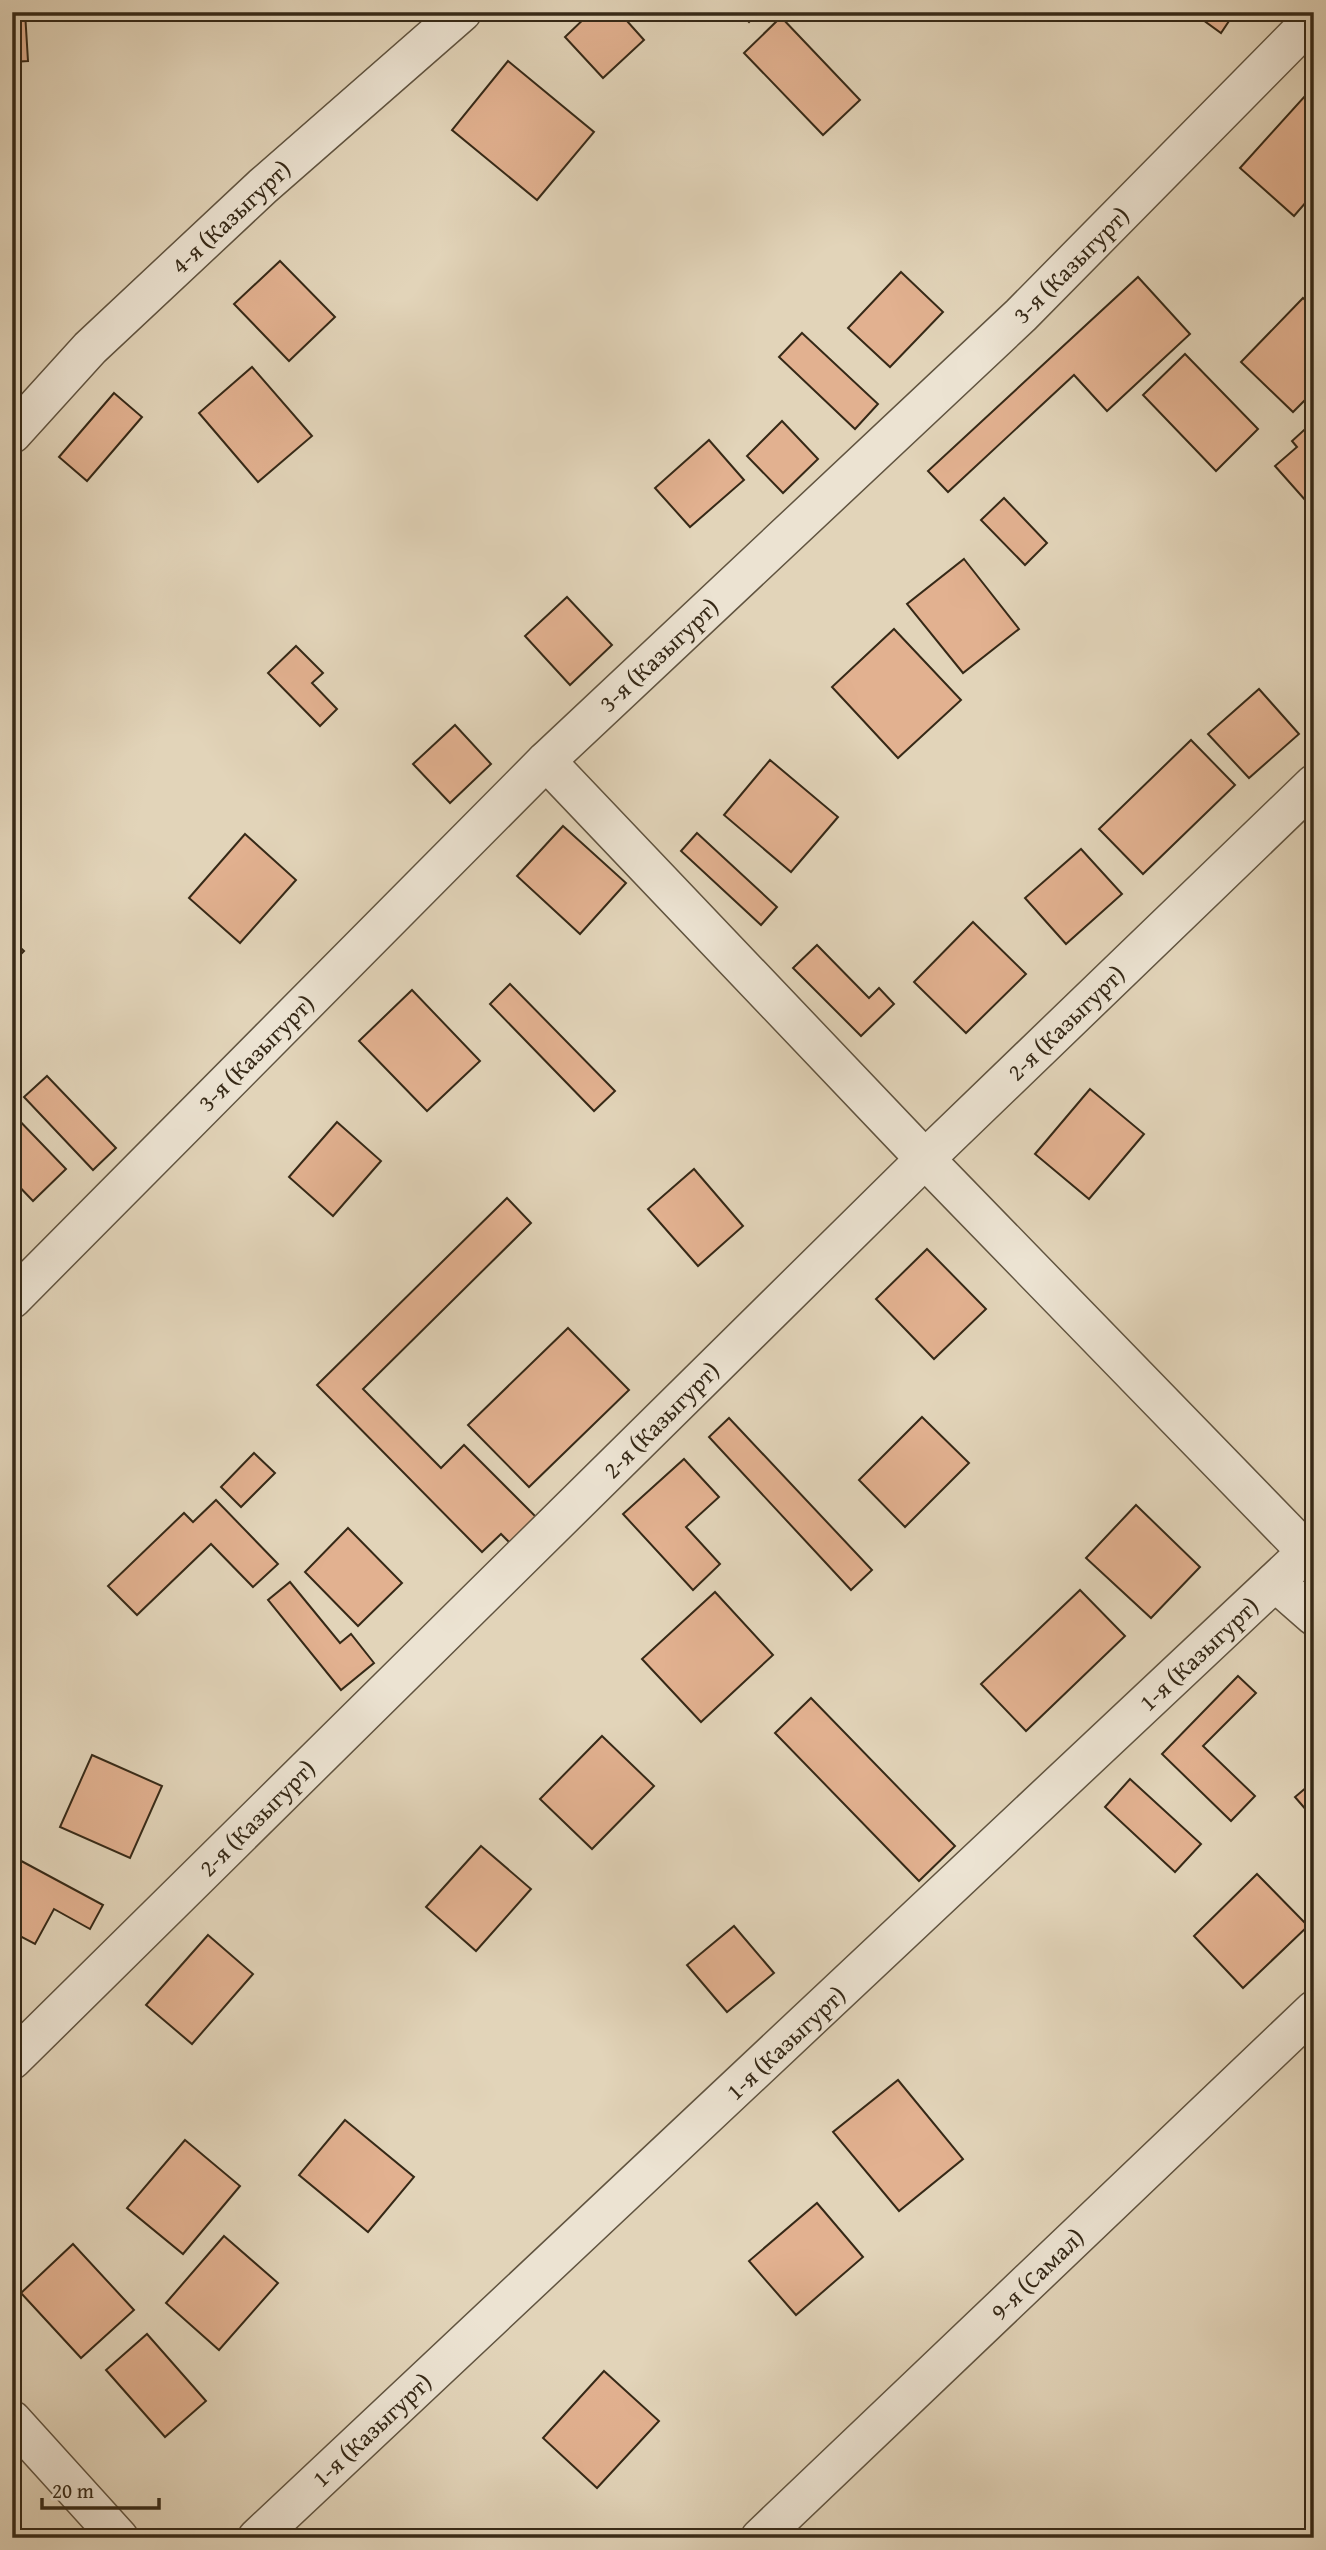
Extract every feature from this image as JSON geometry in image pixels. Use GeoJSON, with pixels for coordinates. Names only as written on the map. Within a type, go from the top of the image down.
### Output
{"type":"FeatureCollection","features":[{"type":"Feature","properties":{"kind":"street","name":"4-я (Казыгурт)"},"geometry":{"type":"LineString","coordinates":[[12,434],[90,348],[263,186],[463,12]]}},
{"type":"Feature","properties":{"kind":"street","name":"3-я (Казыгурт)"},"geometry":{"type":"LineString","coordinates":[[12,1298],[546,761],[1021,315],[1314,18]]}},
{"type":"Feature","properties":{"kind":"street"},"geometry":{"type":"LineString","coordinates":[[546,761],[925,1159],[1310,1548]]}},
{"type":"Feature","properties":{"kind":"street","name":"2-я (Казыгурт)"},"geometry":{"type":"LineString","coordinates":[[12,2060],[925,1159],[1314,784]]}},
{"type":"Feature","properties":{"kind":"street","name":"1-я (Казыгурт)"},"geometry":{"type":"LineString","coordinates":[[257,2538],[1310,1548]]}},
{"type":"Feature","properties":{"kind":"street"},"geometry":{"type":"LineString","coordinates":[[1275,1582],[1314,1616]]}},
{"type":"Feature","properties":{"kind":"street","name":"9-я (Самал)"},"geometry":{"type":"LineString","coordinates":[[760,2538],[1314,2010]]}},
{"type":"Feature","properties":{"kind":"street"},"geometry":{"type":"LineString","coordinates":[[12,2420],[119,2538]]}},
{"type":"Feature","properties":{"kind":"building"},"geometry":{"type":"Polygon","coordinates":[[[12,12],[25,12],[28,61],[12,62],[12,12]]]}},
{"type":"Feature","properties":{"kind":"building"},"geometry":{"type":"Polygon","coordinates":[[[591,12],[619,12],[644,40],[603,78],[565,37],[591,12]]]}},
{"type":"Feature","properties":{"kind":"building"},"geometry":{"type":"Polygon","coordinates":[[[739,12],[758,12],[749,22],[739,12]]]}},
{"type":"Feature","properties":{"kind":"building"},"geometry":{"type":"Polygon","coordinates":[[[1192,12],[1235,12],[1221,33],[1192,12]]]}},
{"type":"Feature","properties":{"kind":"building"},"geometry":{"type":"Polygon","coordinates":[[[781,17],[860,100],[823,135],[744,53],[781,17]]]}},
{"type":"Feature","properties":{"kind":"building"},"geometry":{"type":"Polygon","coordinates":[[[508,61],[594,132],[537,200],[452,130],[508,61]]]}},
{"type":"Feature","properties":{"kind":"building"},"geometry":{"type":"Polygon","coordinates":[[[1314,86],[1314,193],[1294,216],[1240,168],[1314,86]]]}},
{"type":"Feature","properties":{"kind":"building"},"geometry":{"type":"Polygon","coordinates":[[[280,261],[335,317],[289,361],[234,304],[280,261]]]}},
{"type":"Feature","properties":{"kind":"building"},"geometry":{"type":"Polygon","coordinates":[[[901,272],[943,312],[890,367],[848,328],[901,272]]]}},
{"type":"Feature","properties":{"kind":"building"},"geometry":{"type":"Polygon","coordinates":[[[1138,277],[1190,334],[1107,411],[1074,375],[948,492],[928,471],[1138,277]]]}},
{"type":"Feature","properties":{"kind":"building"},"geometry":{"type":"Polygon","coordinates":[[[1303,298],[1314,308],[1314,391],[1293,412],[1241,362],[1303,298]]]}},
{"type":"Feature","properties":{"kind":"building"},"geometry":{"type":"Polygon","coordinates":[[[802,333],[878,404],[855,429],[779,357],[802,333]]]}},
{"type":"Feature","properties":{"kind":"building"},"geometry":{"type":"Polygon","coordinates":[[[1185,354],[1258,429],[1216,471],[1143,395],[1185,354]]]}},
{"type":"Feature","properties":{"kind":"building"},"geometry":{"type":"Polygon","coordinates":[[[252,367],[312,436],[258,482],[199,413],[252,367]]]}},
{"type":"Feature","properties":{"kind":"building"},"geometry":{"type":"Polygon","coordinates":[[[114,393],[142,417],[87,481],[59,457],[114,393]]]}},
{"type":"Feature","properties":{"kind":"building"},"geometry":{"type":"Polygon","coordinates":[[[782,421],[818,459],[783,493],[747,456],[782,421]]]}},
{"type":"Feature","properties":{"kind":"building"},"geometry":{"type":"Polygon","coordinates":[[[1314,421],[1314,510],[1275,466],[1297,447],[1292,441],[1314,421]]]}},
{"type":"Feature","properties":{"kind":"building"},"geometry":{"type":"Polygon","coordinates":[[[709,440],[744,480],[690,527],[655,488],[709,440]]]}},
{"type":"Feature","properties":{"kind":"building"},"geometry":{"type":"Polygon","coordinates":[[[1004,498],[1047,543],[1025,565],[981,520],[1004,498]]]}},
{"type":"Feature","properties":{"kind":"building"},"geometry":{"type":"Polygon","coordinates":[[[964,559],[1019,629],[963,673],[907,604],[964,559]]]}},
{"type":"Feature","properties":{"kind":"building"},"geometry":{"type":"Polygon","coordinates":[[[567,597],[612,645],[570,685],[525,636],[567,597]]]}},
{"type":"Feature","properties":{"kind":"building"},"geometry":{"type":"Polygon","coordinates":[[[894,629],[961,700],[898,758],[832,687],[894,629]]]}},
{"type":"Feature","properties":{"kind":"building"},"geometry":{"type":"Polygon","coordinates":[[[296,646],[323,673],[312,683],[337,709],[320,726],[268,673],[296,646]]]}},
{"type":"Feature","properties":{"kind":"building"},"geometry":{"type":"Polygon","coordinates":[[[1259,689],[1299,734],[1249,778],[1208,734],[1259,689]]]}},
{"type":"Feature","properties":{"kind":"building"},"geometry":{"type":"Polygon","coordinates":[[[455,725],[491,764],[450,803],[413,764],[455,725]]]}},
{"type":"Feature","properties":{"kind":"building"},"geometry":{"type":"Polygon","coordinates":[[[1191,740],[1235,785],[1143,874],[1099,829],[1191,740]]]}},
{"type":"Feature","properties":{"kind":"building"},"geometry":{"type":"Polygon","coordinates":[[[770,760],[838,817],[791,872],[724,815],[770,760]]]}},
{"type":"Feature","properties":{"kind":"building"},"geometry":{"type":"Polygon","coordinates":[[[563,826],[626,883],[580,934],[517,876],[563,826]]]}},
{"type":"Feature","properties":{"kind":"building"},"geometry":{"type":"Polygon","coordinates":[[[697,833],[777,907],[761,925],[681,851],[697,833]]]}},
{"type":"Feature","properties":{"kind":"building"},"geometry":{"type":"Polygon","coordinates":[[[245,834],[296,880],[240,943],[189,898],[245,834]]]}},
{"type":"Feature","properties":{"kind":"building"},"geometry":{"type":"Polygon","coordinates":[[[1314,846],[1314,862],[1306,853],[1314,846]]]}},
{"type":"Feature","properties":{"kind":"building"},"geometry":{"type":"Polygon","coordinates":[[[1081,849],[1122,894],[1066,944],[1025,898],[1081,849]]]}},
{"type":"Feature","properties":{"kind":"building"},"geometry":{"type":"Polygon","coordinates":[[[973,922],[1026,974],[966,1033],[914,982],[973,922]]]}},
{"type":"Feature","properties":{"kind":"building"},"geometry":{"type":"Polygon","coordinates":[[[12,940],[24,951],[12,963],[12,940]]]}},
{"type":"Feature","properties":{"kind":"building"},"geometry":{"type":"Polygon","coordinates":[[[817,945],[869,998],[879,988],[894,1004],[861,1036],[793,968],[817,945]]]}},
{"type":"Feature","properties":{"kind":"building"},"geometry":{"type":"Polygon","coordinates":[[[510,984],[615,1091],[594,1111],[490,1004],[510,984]]]}},
{"type":"Feature","properties":{"kind":"building"},"geometry":{"type":"Polygon","coordinates":[[[412,990],[480,1061],[427,1111],[359,1041],[412,990]]]}},
{"type":"Feature","properties":{"kind":"building"},"geometry":{"type":"Polygon","coordinates":[[[47,1076],[116,1148],[93,1170],[24,1097],[47,1076]]]}},
{"type":"Feature","properties":{"kind":"building"},"geometry":{"type":"Polygon","coordinates":[[[1090,1089],[1144,1134],[1089,1199],[1035,1154],[1090,1089]]]}},
{"type":"Feature","properties":{"kind":"building"},"geometry":{"type":"Polygon","coordinates":[[[12,1113],[66,1169],[33,1201],[12,1179],[12,1113]]]}},
{"type":"Feature","properties":{"kind":"building"},"geometry":{"type":"Polygon","coordinates":[[[337,1122],[381,1161],[333,1216],[289,1177],[337,1122]]]}},
{"type":"Feature","properties":{"kind":"building"},"geometry":{"type":"Polygon","coordinates":[[[694,1169],[743,1226],[698,1266],[648,1209],[694,1169]]]}},
{"type":"Feature","properties":{"kind":"building"},"geometry":{"type":"Polygon","coordinates":[[[507,1198],[531,1223],[363,1389],[441,1468],[464,1445],[544,1525],[518,1551],[501,1534],[482,1552],[317,1385],[507,1198]]]}},
{"type":"Feature","properties":{"kind":"building"},"geometry":{"type":"Polygon","coordinates":[[[927,1249],[986,1309],[934,1359],[876,1299],[927,1249]]]}},
{"type":"Feature","properties":{"kind":"building"},"geometry":{"type":"Polygon","coordinates":[[[568,1328],[629,1390],[529,1487],[468,1425],[568,1328]]]}},
{"type":"Feature","properties":{"kind":"building"},"geometry":{"type":"Polygon","coordinates":[[[922,1417],[969,1463],[905,1527],[859,1480],[922,1417]]]}},
{"type":"Feature","properties":{"kind":"building"},"geometry":{"type":"Polygon","coordinates":[[[729,1418],[872,1570],[851,1590],[709,1437],[729,1418]]]}},
{"type":"Feature","properties":{"kind":"building"},"geometry":{"type":"Polygon","coordinates":[[[254,1453],[275,1473],[241,1507],[221,1487],[254,1453]]]}},
{"type":"Feature","properties":{"kind":"building"},"geometry":{"type":"Polygon","coordinates":[[[684,1459],[719,1497],[686,1527],[720,1564],[693,1590],[623,1514],[684,1459]]]}},
{"type":"Feature","properties":{"kind":"building"},"geometry":{"type":"Polygon","coordinates":[[[216,1500],[278,1564],[253,1587],[211,1544],[137,1615],[108,1586],[184,1513],[193,1522],[216,1500]]]}},
{"type":"Feature","properties":{"kind":"building"},"geometry":{"type":"Polygon","coordinates":[[[1136,1505],[1200,1567],[1151,1618],[1086,1558],[1136,1505]]]}},
{"type":"Feature","properties":{"kind":"building"},"geometry":{"type":"Polygon","coordinates":[[[348,1528],[402,1583],[358,1626],[305,1572],[348,1528]]]}},
{"type":"Feature","properties":{"kind":"building"},"geometry":{"type":"Polygon","coordinates":[[[290,1582],[340,1643],[351,1634],[374,1663],[341,1690],[268,1600],[290,1582]]]}},
{"type":"Feature","properties":{"kind":"building"},"geometry":{"type":"Polygon","coordinates":[[[1080,1590],[1125,1636],[1026,1731],[981,1684],[1080,1590]]]}},
{"type":"Feature","properties":{"kind":"building"},"geometry":{"type":"Polygon","coordinates":[[[715,1592],[773,1655],[701,1722],[642,1659],[715,1592]]]}},
{"type":"Feature","properties":{"kind":"building"},"geometry":{"type":"Polygon","coordinates":[[[1238,1676],[1256,1693],[1203,1746],[1255,1796],[1231,1821],[1162,1754],[1238,1676]]]}},
{"type":"Feature","properties":{"kind":"building"},"geometry":{"type":"Polygon","coordinates":[[[811,1698],[955,1846],[919,1881],[775,1733],[811,1698]]]}},
{"type":"Feature","properties":{"kind":"building"},"geometry":{"type":"Polygon","coordinates":[[[602,1736],[654,1786],[592,1849],[540,1799],[602,1736]]]}},
{"type":"Feature","properties":{"kind":"building"},"geometry":{"type":"Polygon","coordinates":[[[92,1755],[162,1786],[130,1858],[60,1827],[92,1755]]]}},
{"type":"Feature","properties":{"kind":"building"},"geometry":{"type":"Polygon","coordinates":[[[1130,1779],[1201,1844],[1175,1872],[1105,1807],[1130,1779]]]}},
{"type":"Feature","properties":{"kind":"building"},"geometry":{"type":"Polygon","coordinates":[[[1314,1781],[1314,1819],[1295,1797],[1314,1781]]]}},
{"type":"Feature","properties":{"kind":"building"},"geometry":{"type":"Polygon","coordinates":[[[481,1846],[531,1889],[476,1951],[426,1907],[481,1846]]]}},
{"type":"Feature","properties":{"kind":"building"},"geometry":{"type":"Polygon","coordinates":[[[12,1856],[103,1905],[90,1929],[54,1909],[35,1944],[12,1932],[12,1856]]]}},
{"type":"Feature","properties":{"kind":"building"},"geometry":{"type":"Polygon","coordinates":[[[1257,1874],[1308,1926],[1243,1988],[1194,1936],[1257,1874]]]}},
{"type":"Feature","properties":{"kind":"building"},"geometry":{"type":"Polygon","coordinates":[[[734,1926],[774,1973],[727,2012],[687,1965],[734,1926]]]}},
{"type":"Feature","properties":{"kind":"building"},"geometry":{"type":"Polygon","coordinates":[[[208,1935],[253,1974],[192,2044],[146,2005],[208,1935]]]}},
{"type":"Feature","properties":{"kind":"building"},"geometry":{"type":"Polygon","coordinates":[[[898,2080],[963,2159],[899,2211],[833,2132],[898,2080]]]}},
{"type":"Feature","properties":{"kind":"building"},"geometry":{"type":"Polygon","coordinates":[[[345,2120],[414,2177],[368,2232],[299,2175],[345,2120]]]}},
{"type":"Feature","properties":{"kind":"building"},"geometry":{"type":"Polygon","coordinates":[[[185,2140],[240,2186],[183,2254],[127,2208],[185,2140]]]}},
{"type":"Feature","properties":{"kind":"building"},"geometry":{"type":"Polygon","coordinates":[[[817,2203],[863,2257],[796,2315],[749,2261],[817,2203]]]}},
{"type":"Feature","properties":{"kind":"building"},"geometry":{"type":"Polygon","coordinates":[[[224,2236],[278,2283],[219,2350],[166,2303],[224,2236]]]}},
{"type":"Feature","properties":{"kind":"building"},"geometry":{"type":"Polygon","coordinates":[[[73,2244],[134,2310],[81,2358],[21,2293],[73,2244]]]}},
{"type":"Feature","properties":{"kind":"building"},"geometry":{"type":"Polygon","coordinates":[[[147,2334],[206,2401],[165,2437],[106,2370],[147,2334]]]}},
{"type":"Feature","properties":{"kind":"building"},"geometry":{"type":"Polygon","coordinates":[[[604,2371],[659,2421],[597,2488],[543,2438],[604,2371]]]}}]}
